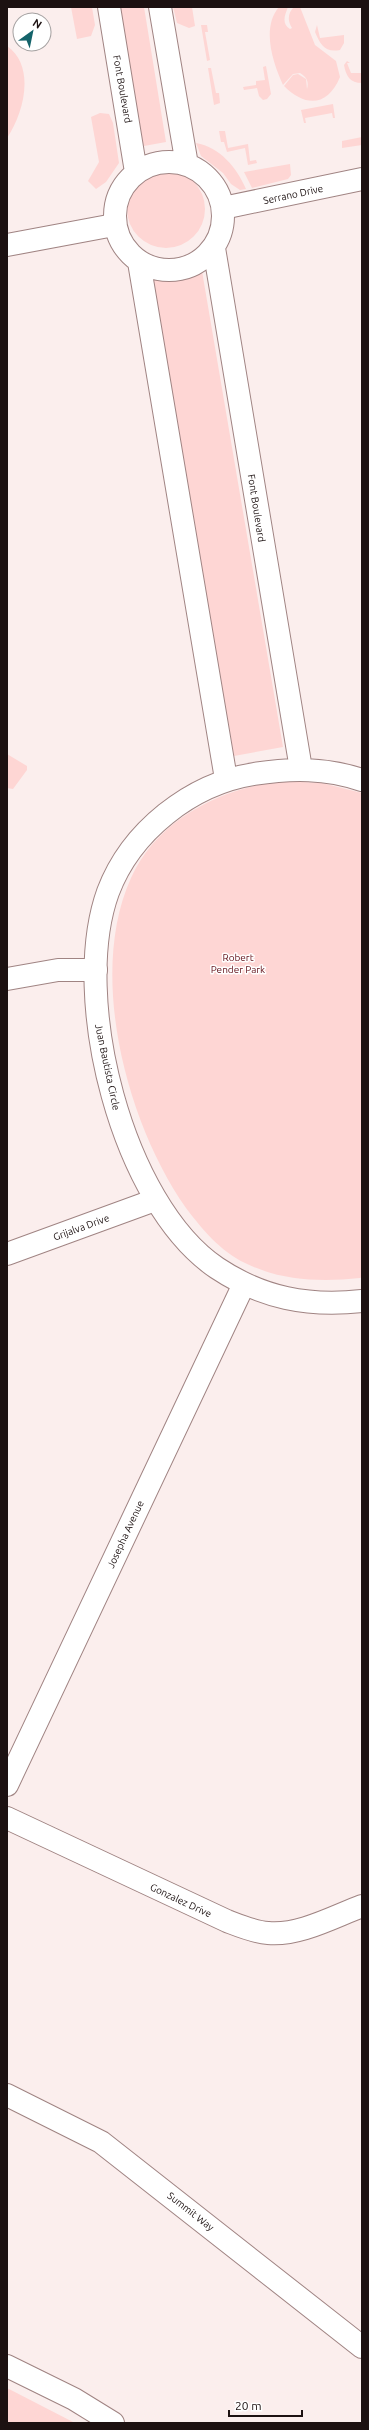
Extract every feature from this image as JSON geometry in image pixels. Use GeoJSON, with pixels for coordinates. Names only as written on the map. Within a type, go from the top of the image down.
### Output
{"type":"FeatureCollection","features":[{"type":"Feature","properties":{"kind":"street","name":"Font Boulevard"},"geometry":{"type":"LineString","coordinates":[[109,7],[136,172]]}},
{"type":"Feature","properties":{"kind":"street"},"geometry":{"type":"LineString","coordinates":[[160,7],[187,165]]}},
{"type":"Feature","properties":{"kind":"street"},"geometry":{"type":"LineString","coordinates":[[160,163],[187,165],[204,174],[216,188],[223,208],[222,229],[214,248],[198,262],[180,270],[161,271],[139,262],[124,248],[114,225],[115,203],[122,186],[136,172],[160,163]]}},
{"type":"Feature","properties":{"kind":"street","name":"Serrano Drive"},"geometry":{"type":"LineString","coordinates":[[223,208],[362,179]]}},
{"type":"Feature","properties":{"kind":"street"},"geometry":{"type":"LineString","coordinates":[[7,245],[114,225]]}},
{"type":"Feature","properties":{"kind":"street","name":"Font Boulevard"},"geometry":{"type":"LineString","coordinates":[[214,248],[301,769]]}},
{"type":"Feature","properties":{"kind":"street"},"geometry":{"type":"LineString","coordinates":[[139,262],[226,779]]}},
{"type":"Feature","properties":{"kind":"street","name":"Juan Bautista Circle"},"geometry":{"type":"LineString","coordinates":[[362,780],[328,771],[282,769],[226,779],[178,805],[148,830],[126,857],[108,892],[100,928],[96,970],[98,1020],[118,1115],[138,1167],[155,1200],[193,1247],[214,1266],[244,1284],[292,1300],[328,1305],[362,1302]]}},
{"type":"Feature","properties":{"kind":"street"},"geometry":{"type":"LineString","coordinates":[[7,979],[58,970],[96,970]]}},
{"type":"Feature","properties":{"kind":"street","name":"Grijalva Drive"},"geometry":{"type":"LineString","coordinates":[[7,1254],[155,1200]]}},
{"type":"Feature","properties":{"kind":"street","name":"Josepha Avenue"},"geometry":{"type":"LineString","coordinates":[[7,1785],[244,1284]]}},
{"type":"Feature","properties":{"kind":"street","name":"Gonzalez Drive"},"geometry":{"type":"LineString","coordinates":[[7,1818],[227,1921],[251,1930],[269,1933],[300,1930],[362,1906]]}},
{"type":"Feature","properties":{"kind":"street","name":"Summit Way"},"geometry":{"type":"LineString","coordinates":[[7,2095],[101,2142],[362,2347]]}},
{"type":"Feature","properties":{"kind":"street"},"geometry":{"type":"LineString","coordinates":[[7,2366],[74,2399],[113,2423]]}},
{"type":"Feature","properties":{"kind":"green space"},"geometry":{"type":"Polygon","coordinates":[[[71,7],[92,7],[95,25],[91,36],[77,39],[71,7]]]}},
{"type":"Feature","properties":{"kind":"green space"},"geometry":{"type":"Polygon","coordinates":[[[120,7],[144,7],[166,142],[144,146],[143,144],[120,7]]]}},
{"type":"Feature","properties":{"kind":"green space"},"geometry":{"type":"Polygon","coordinates":[[[173,7],[192,7],[195,26],[189,28],[177,23],[173,7]]]}},
{"type":"Feature","properties":{"kind":"green space"},"geometry":{"type":"Polygon","coordinates":[[[279,7],[288,7],[285,16],[285,24],[290,29],[292,28],[289,19],[290,12],[294,7],[300,7],[315,45],[336,61],[340,77],[335,87],[323,98],[316,101],[300,98],[284,86],[293,75],[298,74],[306,79],[307,89],[307,80],[304,76],[300,73],[293,74],[283,85],[270,46],[271,25],[274,15],[279,7]]]}},
{"type":"Feature","properties":{"kind":"green space"},"geometry":{"type":"Polygon","coordinates":[[[201,25],[207,25],[208,32],[205,32],[210,60],[207,61],[201,25]]]}},
{"type":"Feature","properties":{"kind":"green space"},"geometry":{"type":"Polygon","coordinates":[[[317,25],[320,38],[344,35],[344,43],[340,50],[330,50],[321,44],[315,32],[317,25]]]}},
{"type":"Feature","properties":{"kind":"green space"},"geometry":{"type":"Polygon","coordinates":[[[7,46],[16,55],[22,65],[24,90],[18,116],[7,138],[7,46]]]}},
{"type":"Feature","properties":{"kind":"green space"},"geometry":{"type":"Polygon","coordinates":[[[347,61],[350,63],[347,63],[351,73],[362,73],[362,83],[354,82],[347,76],[344,65],[347,61]]]}},
{"type":"Feature","properties":{"kind":"green space"},"geometry":{"type":"Polygon","coordinates":[[[266,66],[271,94],[267,99],[263,100],[259,96],[257,88],[244,90],[243,87],[256,85],[256,81],[265,80],[263,67],[266,66]]]}},
{"type":"Feature","properties":{"kind":"green space"},"geometry":{"type":"Polygon","coordinates":[[[208,68],[211,68],[216,93],[219,93],[220,103],[214,105],[208,68]]]}},
{"type":"Feature","properties":{"kind":"green space"},"geometry":{"type":"Polygon","coordinates":[[[333,104],[335,118],[333,118],[332,113],[305,118],[306,123],[304,123],[301,110],[333,104]]]}},
{"type":"Feature","properties":{"kind":"green space"},"geometry":{"type":"Polygon","coordinates":[[[100,113],[109,114],[113,123],[119,163],[106,182],[96,189],[88,181],[99,162],[91,117],[100,113]]]}},
{"type":"Feature","properties":{"kind":"green space"},"geometry":{"type":"Polygon","coordinates":[[[219,131],[225,131],[228,148],[248,144],[250,161],[256,160],[257,163],[248,165],[245,148],[227,152],[224,142],[221,142],[219,131]]]}},
{"type":"Feature","properties":{"kind":"green space"},"geometry":{"type":"Polygon","coordinates":[[[362,137],[362,145],[342,148],[342,141],[362,137]]]}},
{"type":"Feature","properties":{"kind":"green space"},"geometry":{"type":"Polygon","coordinates":[[[196,143],[213,149],[227,160],[233,166],[246,189],[240,190],[231,184],[223,173],[201,156],[196,143]]]}},
{"type":"Feature","properties":{"kind":"green space"},"geometry":{"type":"Polygon","coordinates":[[[290,164],[291,175],[288,179],[252,188],[244,172],[290,164]]]}},
{"type":"Feature","properties":{"kind":"green space"},"geometry":{"type":"Polygon","coordinates":[[[158,170],[174,170],[188,176],[199,187],[205,201],[205,217],[199,231],[188,242],[174,248],[158,248],[144,242],[133,231],[127,217],[127,201],[133,187],[144,176],[158,170]]]}},
{"type":"Feature","properties":{"kind":"green space"},"geometry":{"type":"Polygon","coordinates":[[[202,271],[283,747],[234,756],[152,279],[202,271]]]}},
{"type":"Feature","properties":{"kind":"green space"},"geometry":{"type":"Polygon","coordinates":[[[7,754],[27,766],[27,770],[13,789],[7,788],[7,754]]]}},
{"type":"Feature","properties":{"kind":"green space","name":"Robert Pender Park"},"geometry":{"type":"Polygon","coordinates":[[[283,781],[322,783],[362,793],[362,1277],[360,1278],[316,1280],[273,1274],[236,1258],[212,1239],[186,1208],[165,1174],[146,1135],[131,1092],[120,1048],[114,1003],[113,959],[118,917],[131,878],[143,857],[157,839],[175,823],[194,810],[215,799],[238,790],[260,784],[283,781]]]}},
{"type":"Feature","properties":{"kind":"green space"},"geometry":{"type":"Polygon","coordinates":[[[7,2388],[75,2423],[7,2423],[7,2388]]]}}]}
